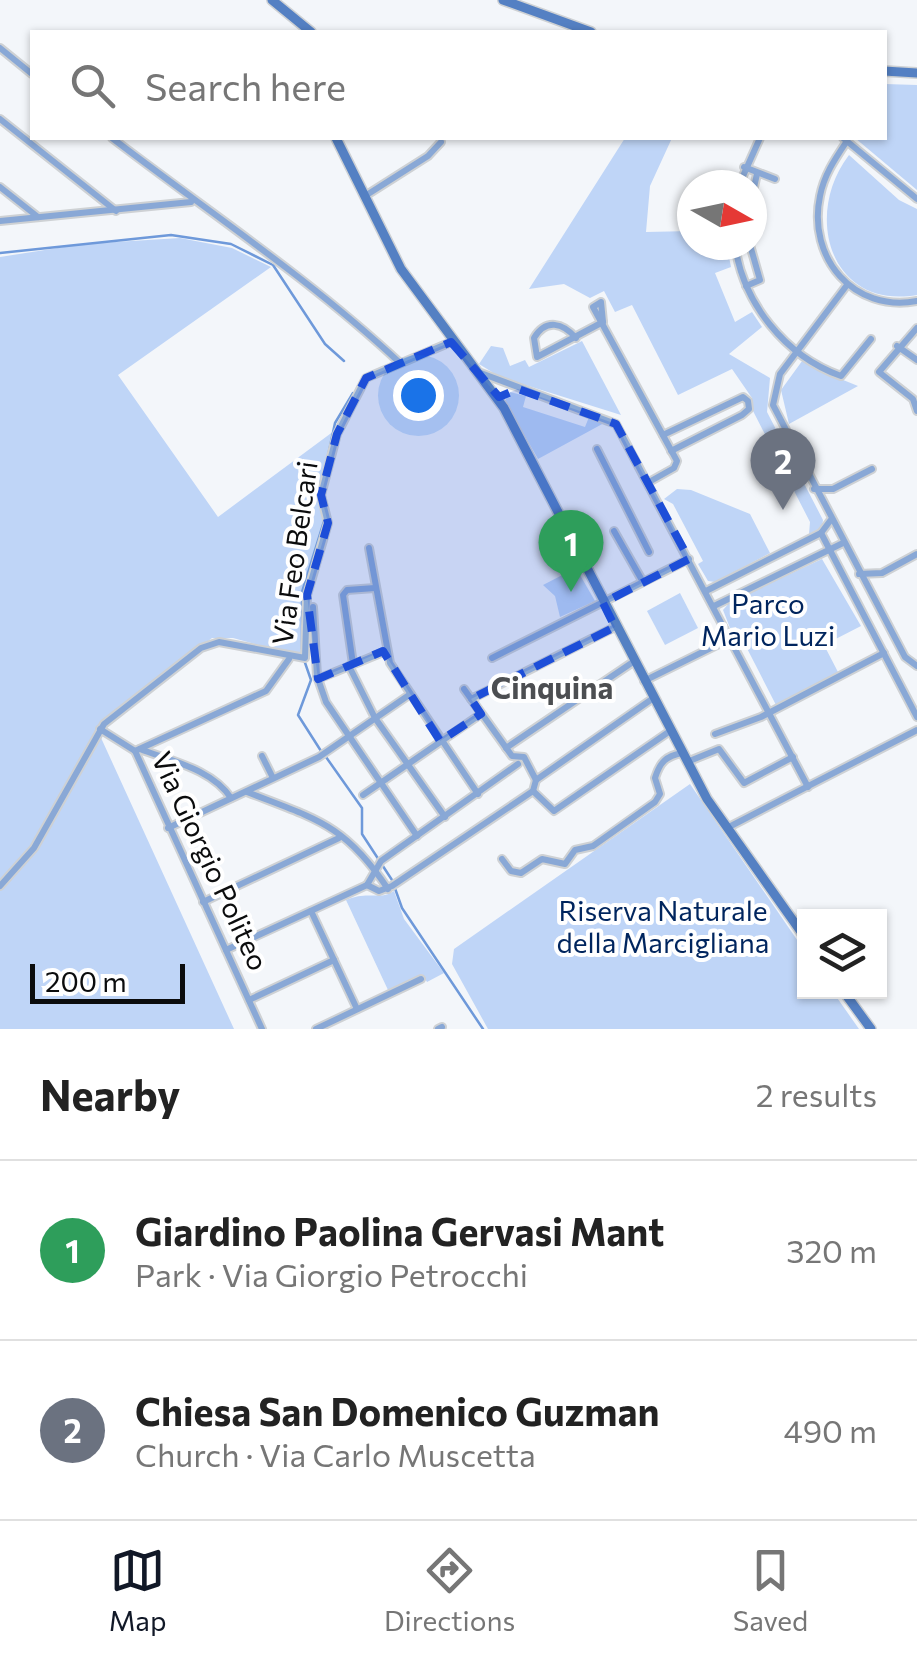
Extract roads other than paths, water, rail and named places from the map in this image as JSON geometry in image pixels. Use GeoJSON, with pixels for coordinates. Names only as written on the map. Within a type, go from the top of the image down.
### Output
{"type":"FeatureCollection","features":[{"type":"Feature","properties":{"kind":"street"},"geometry":{"type":"LineString","coordinates":[[272,0],[308,30]]}},
{"type":"Feature","properties":{"kind":"street"},"geometry":{"type":"LineString","coordinates":[[503,0],[586,30]]}},
{"type":"Feature","properties":{"kind":"street"},"geometry":{"type":"LineString","coordinates":[[0,48],[30,72]]}},
{"type":"Feature","properties":{"kind":"street"},"geometry":{"type":"LineString","coordinates":[[887,71],[917,72]]}},
{"type":"Feature","properties":{"kind":"street"},"geometry":{"type":"LineString","coordinates":[[0,119],[116,211]]}},
{"type":"Feature","properties":{"kind":"street"},"geometry":{"type":"LineString","coordinates":[[114,140],[192,202],[284,262],[302,283],[330,298],[400,363]]}},
{"type":"Feature","properties":{"kind":"street"},"geometry":{"type":"LineString","coordinates":[[337,140],[401,269],[451,342],[504,408],[684,758],[727,828],[797,926]]}},
{"type":"Feature","properties":{"kind":"street"},"geometry":{"type":"LineString","coordinates":[[743,170],[759,140]]}},
{"type":"Feature","properties":{"kind":"street"},"geometry":{"type":"LineString","coordinates":[[844,140],[826,177],[818,216],[825,254],[847,285],[880,301],[917,301]]}},
{"type":"Feature","properties":{"kind":"street"},"geometry":{"type":"LineString","coordinates":[[846,140],[917,198]]}},
{"type":"Feature","properties":{"kind":"street"},"geometry":{"type":"LineString","coordinates":[[364,196],[428,156],[441,142]]}},
{"type":"Feature","properties":{"kind":"street"},"geometry":{"type":"LineString","coordinates":[[744,167],[750,170]]}},
{"type":"Feature","properties":{"kind":"street"},"geometry":{"type":"LineString","coordinates":[[767,177],[774,179]]}},
{"type":"Feature","properties":{"kind":"street"},"geometry":{"type":"LineString","coordinates":[[0,187],[39,218]]}},
{"type":"Feature","properties":{"kind":"street"},"geometry":{"type":"LineString","coordinates":[[0,221],[192,202]]}},
{"type":"Feature","properties":{"kind":"street"},"geometry":{"type":"LineString","coordinates":[[738,260],[746,286],[772,328],[797,352],[841,376],[870,339]]}},
{"type":"Feature","properties":{"kind":"street"},"geometry":{"type":"LineString","coordinates":[[746,286],[760,280],[754,260]]}},
{"type":"Feature","properties":{"kind":"street"},"geometry":{"type":"LineString","coordinates":[[847,285],[774,388],[773,405],[904,657],[917,666]]}},
{"type":"Feature","properties":{"kind":"street"},"geometry":{"type":"LineString","coordinates":[[576,338],[568,328],[544,326],[534,338],[537,358],[576,338],[602,322],[676,465],[649,482]]}},
{"type":"Feature","properties":{"kind":"street"},"geometry":{"type":"LineString","coordinates":[[917,328],[897,346],[879,372],[913,399],[917,411]]}},
{"type":"Feature","properties":{"kind":"street","name":"Via Feo Belcari"},"geometry":{"type":"LineString","coordinates":[[100,729],[206,645],[228,643],[303,660],[311,648],[306,594],[328,523],[321,495],[334,442],[364,380],[451,342]]}},
{"type":"Feature","properties":{"kind":"street"},"geometry":{"type":"LineString","coordinates":[[897,346],[917,360]]}},
{"type":"Feature","properties":{"kind":"street"},"geometry":{"type":"LineString","coordinates":[[477,372],[616,424],[808,787]]}},
{"type":"Feature","properties":{"kind":"street"},"geometry":{"type":"LineString","coordinates":[[504,408],[504,393],[518,389]]}},
{"type":"Feature","properties":{"kind":"street"},"geometry":{"type":"LineString","coordinates":[[663,435],[728,402],[743,397],[748,400],[749,409],[742,415],[671,451]]}},
{"type":"Feature","properties":{"kind":"street"},"geometry":{"type":"LineString","coordinates":[[597,449],[649,552]]}},
{"type":"Feature","properties":{"kind":"street"},"geometry":{"type":"LineString","coordinates":[[814,489],[833,489],[872,469]]}},
{"type":"Feature","properties":{"kind":"street"},"geometry":{"type":"LineString","coordinates":[[706,592],[820,533],[830,520]]}},
{"type":"Feature","properties":{"kind":"street"},"geometry":{"type":"LineString","coordinates":[[614,531],[643,582]]}},
{"type":"Feature","properties":{"kind":"street"},"geometry":{"type":"LineString","coordinates":[[820,533],[838,534]]}},
{"type":"Feature","properties":{"kind":"street"},"geometry":{"type":"LineString","coordinates":[[820,533],[917,717]]}},
{"type":"Feature","properties":{"kind":"street"},"geometry":{"type":"LineString","coordinates":[[828,548],[838,534]]}},
{"type":"Feature","properties":{"kind":"street"},"geometry":{"type":"LineString","coordinates":[[714,606],[843,543]]}},
{"type":"Feature","properties":{"kind":"street"},"geometry":{"type":"LineString","coordinates":[[369,548],[386,651],[408,695],[478,794]]}},
{"type":"Feature","properties":{"kind":"street"},"geometry":{"type":"LineString","coordinates":[[788,550],[794,564]]}},
{"type":"Feature","properties":{"kind":"street"},"geometry":{"type":"LineString","coordinates":[[859,574],[882,572],[917,554]]}},
{"type":"Feature","properties":{"kind":"street"},"geometry":{"type":"LineString","coordinates":[[492,658],[689,559]]}},
{"type":"Feature","properties":{"kind":"street"},"geometry":{"type":"LineString","coordinates":[[754,568],[761,572],[760,582]]}},
{"type":"Feature","properties":{"kind":"street"},"geometry":{"type":"LineString","coordinates":[[376,588],[343,594],[351,665],[375,718],[445,816]]}},
{"type":"Feature","properties":{"kind":"street"},"geometry":{"type":"LineString","coordinates":[[312,608],[311,648],[318,679],[346,737],[417,836]]}},
{"type":"Feature","properties":{"kind":"street"},"geometry":{"type":"LineString","coordinates":[[471,699],[615,627]]}},
{"type":"Feature","properties":{"kind":"street"},"geometry":{"type":"LineString","coordinates":[[643,681],[731,638]]}},
{"type":"Feature","properties":{"kind":"street"},"geometry":{"type":"LineString","coordinates":[[318,679],[386,651]]}},
{"type":"Feature","properties":{"kind":"street"},"geometry":{"type":"LineString","coordinates":[[715,734],[770,712],[884,653]]}},
{"type":"Feature","properties":{"kind":"street"},"geometry":{"type":"LineString","coordinates":[[137,750],[266,691],[289,658]]}},
{"type":"Feature","properties":{"kind":"street"},"geometry":{"type":"LineString","coordinates":[[506,748],[633,662]]}},
{"type":"Feature","properties":{"kind":"street"},"geometry":{"type":"LineString","coordinates":[[464,689],[506,748],[536,780]]}},
{"type":"Feature","properties":{"kind":"street"},"geometry":{"type":"LineString","coordinates":[[168,828],[319,757],[408,695]]}},
{"type":"Feature","properties":{"kind":"street"},"geometry":{"type":"LineString","coordinates":[[367,886],[375,891],[393,886],[533,791],[536,780],[652,698]]}},
{"type":"Feature","properties":{"kind":"street"},"geometry":{"type":"LineString","coordinates":[[364,795],[481,714]]}},
{"type":"Feature","properties":{"kind":"street"},"geometry":{"type":"LineString","coordinates":[[0,886],[34,848],[100,729]]}},
{"type":"Feature","properties":{"kind":"street","name":"Via Giorgio Politeo"},"geometry":{"type":"LineString","coordinates":[[100,729],[137,750],[168,828],[262,1029]]}},
{"type":"Feature","properties":{"kind":"street"},"geometry":{"type":"LineString","coordinates":[[727,828],[917,730]]}},
{"type":"Feature","properties":{"kind":"street"},"geometry":{"type":"LineString","coordinates":[[533,791],[554,811],[670,732]]}},
{"type":"Feature","properties":{"kind":"street"},"geometry":{"type":"LineString","coordinates":[[502,859],[521,873],[542,859],[567,862],[575,850],[593,846],[655,802],[660,794],[655,778],[667,758],[719,749],[744,783],[793,757]]}},
{"type":"Feature","properties":{"kind":"street"},"geometry":{"type":"LineString","coordinates":[[137,750],[195,770],[220,784],[231,798]]}},
{"type":"Feature","properties":{"kind":"street"},"geometry":{"type":"LineString","coordinates":[[262,756],[273,778]]}},
{"type":"Feature","properties":{"kind":"street"},"geometry":{"type":"LineString","coordinates":[[226,950],[367,886],[375,870],[519,762]]}},
{"type":"Feature","properties":{"kind":"street"},"geometry":{"type":"LineString","coordinates":[[246,791],[329,823],[339,838],[360,849],[393,886]]}},
{"type":"Feature","properties":{"kind":"street"},"geometry":{"type":"LineString","coordinates":[[203,902],[339,838]]}},
{"type":"Feature","properties":{"kind":"street"},"geometry":{"type":"LineString","coordinates":[[311,911],[357,1009]]}},
{"type":"Feature","properties":{"kind":"street"},"geometry":{"type":"LineString","coordinates":[[249,1000],[334,960]]}},
{"type":"Feature","properties":{"kind":"street"},"geometry":{"type":"LineString","coordinates":[[316,1029],[422,979]]}},
{"type":"Feature","properties":{"kind":"street"},"geometry":{"type":"LineString","coordinates":[[849,999],[872,1029]]}},
{"type":"Feature","properties":{"kind":"waterway"},"geometry":{"type":"LineString","coordinates":[[0,253],[171,235],[231,244],[273,265],[325,344],[344,361]]}},
{"type":"Feature","properties":{"kind":"waterway"},"geometry":{"type":"LineString","coordinates":[[326,465],[335,423],[353,393]]}},
{"type":"Feature","properties":{"kind":"waterway"},"geometry":{"type":"LineString","coordinates":[[320,504],[321,483]]}},
{"type":"Feature","properties":{"kind":"waterway"},"geometry":{"type":"LineString","coordinates":[[302,649],[302,592],[324,521]]}},
{"type":"Feature","properties":{"kind":"waterway"},"geometry":{"type":"LineString","coordinates":[[303,657],[311,680],[298,715],[321,751]]}},
{"type":"Feature","properties":{"kind":"waterway"},"geometry":{"type":"LineString","coordinates":[[326,757],[362,808],[362,834],[392,880],[402,908],[483,1029]]}},
{"type":"Feature","properties":{"kind":"place","name":"Chiesa San Domenico Guzman"},"geometry":{"type":"Point","coordinates":[783,510]}},
{"type":"Feature","properties":{"kind":"place","name":"Giardino Paolina Gervasi Mant"},"geometry":{"type":"Point","coordinates":[571,592]}},
{"type":"Feature","properties":{"kind":"district","name":"Cinquina"},"geometry":{"type":"Point","coordinates":[552,689]}},
{"type":"Feature","properties":{"kind":"park label","name":"Parco Mario Luzi"},"geometry":{"type":"Point","coordinates":[768,620]}},
{"type":"Feature","properties":{"kind":"park label","name":"Riserva Naturale della Marcigliana"},"geometry":{"type":"Point","coordinates":[663,927]}}]}
